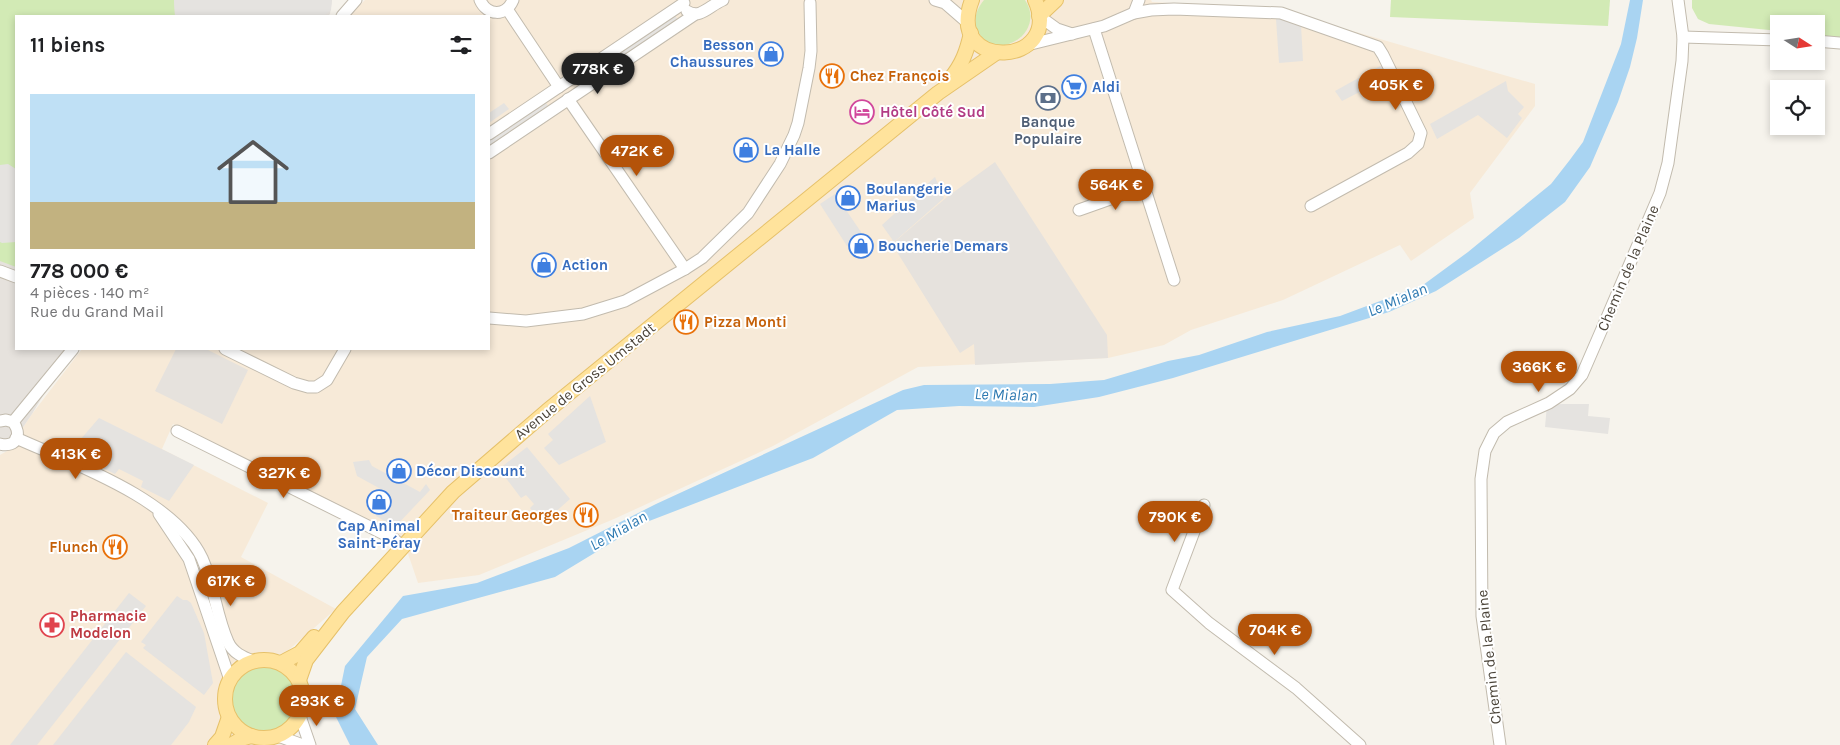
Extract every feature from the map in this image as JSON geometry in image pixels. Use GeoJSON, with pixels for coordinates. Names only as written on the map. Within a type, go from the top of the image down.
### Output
{"type":"FeatureCollection","features":[{"type":"Feature","properties":{"kind":"main road","name":"Avenue de Gross Umstadt"},"geometry":{"type":"LineString","coordinates":[[938,92],[960,67],[967,49],[968,10],[972,0]]}},
{"type":"Feature","properties":{"kind":"main road"},"geometry":{"type":"LineString","coordinates":[[969,28],[981,46],[996,53],[1012,52],[1027,45],[1036,32],[1039,16],[1035,0]]}},
{"type":"Feature","properties":{"kind":"main road"},"geometry":{"type":"LineString","coordinates":[[1039,16],[1056,0]]}},
{"type":"Feature","properties":{"kind":"main road","name":"Avenue de Gross Umstadt"},"geometry":{"type":"LineString","coordinates":[[299,680],[306,660],[343,612],[454,492],[547,411],[938,92],[996,53]]}},
{"type":"Feature","properties":{"kind":"main road","name":"Avenue de Gross Umstadt"},"geometry":{"type":"LineString","coordinates":[[280,663],[300,652],[319,632],[343,612]]}},
{"type":"Feature","properties":{"kind":"main road"},"geometry":{"type":"LineString","coordinates":[[267,660],[280,663],[291,670],[299,680],[304,694],[300,716],[291,728],[278,736],[267,739],[251,736],[238,729],[229,717],[225,700],[226,690],[230,680],[238,670],[253,661],[267,660]]}},
{"type":"Feature","properties":{"kind":"main road"},"geometry":{"type":"LineString","coordinates":[[216,745],[222,737],[229,717]]}},
{"type":"Feature","properties":{"kind":"main road"},"geometry":{"type":"LineString","coordinates":[[231,745],[251,736]]}},
{"type":"Feature","properties":{"kind":"street"},"geometry":{"type":"LineString","coordinates":[[480,0],[485,9],[489,11],[499,12],[510,4],[559,87]]}},
{"type":"Feature","properties":{"kind":"street"},"geometry":{"type":"LineString","coordinates":[[490,133],[684,1],[687,10],[694,14],[701,14],[708,4],[723,0]]}},
{"type":"Feature","properties":{"kind":"street"},"geometry":{"type":"LineString","coordinates":[[935,0],[945,3],[969,28]]}},
{"type":"Feature","properties":{"kind":"street"},"geometry":{"type":"LineString","coordinates":[[1134,13],[1139,0]]}},
{"type":"Feature","properties":{"kind":"street","name":"Chemin de la Plaine"},"geometry":{"type":"LineString","coordinates":[[1500,745],[1482,616],[1481,479],[1485,451],[1494,433],[1507,422],[1549,403],[1570,389],[1582,375],[1660,192],[1668,163],[1676,114],[1683,37],[1678,0]]}},
{"type":"Feature","properties":{"kind":"street"},"geometry":{"type":"LineString","coordinates":[[490,318],[526,321],[583,314],[630,299],[702,258],[748,213],[780,164],[794,135],[809,68],[812,33],[810,1]]}},
{"type":"Feature","properties":{"kind":"street"},"geometry":{"type":"LineString","coordinates":[[343,15],[353,2]]}},
{"type":"Feature","properties":{"kind":"street"},"geometry":{"type":"LineString","coordinates":[[1027,45],[1094,29],[1134,13],[1174,9],[1281,13],[1378,47],[1421,133],[1418,144],[1408,153],[1311,206]]}},
{"type":"Feature","properties":{"kind":"street"},"geometry":{"type":"LineString","coordinates":[[490,152],[694,14]]}},
{"type":"Feature","properties":{"kind":"street"},"geometry":{"type":"LineString","coordinates":[[1039,16],[1057,29],[1074,34]]}},
{"type":"Feature","properties":{"kind":"street"},"geometry":{"type":"LineString","coordinates":[[1094,29],[1174,280]]}},
{"type":"Feature","properties":{"kind":"street"},"geometry":{"type":"LineString","coordinates":[[1683,37],[1770,40]]}},
{"type":"Feature","properties":{"kind":"street"},"geometry":{"type":"LineString","coordinates":[[1825,42],[1840,43]]}},
{"type":"Feature","properties":{"kind":"street"},"geometry":{"type":"LineString","coordinates":[[559,87],[556,93],[558,98],[568,99]]}},
{"type":"Feature","properties":{"kind":"street"},"geometry":{"type":"LineString","coordinates":[[568,99],[685,269]]}},
{"type":"Feature","properties":{"kind":"street"},"geometry":{"type":"LineString","coordinates":[[1079,210],[1144,187]]}},
{"type":"Feature","properties":{"kind":"street"},"geometry":{"type":"LineString","coordinates":[[0,271],[15,277]]}},
{"type":"Feature","properties":{"kind":"street"},"geometry":{"type":"LineString","coordinates":[[13,422],[72,350]]}},
{"type":"Feature","properties":{"kind":"street"},"geometry":{"type":"LineString","coordinates":[[227,350],[294,383],[308,387],[316,387],[327,380],[344,350]]}},
{"type":"Feature","properties":{"kind":"street"},"geometry":{"type":"LineString","coordinates":[[0,421],[13,422],[18,430],[16,438],[10,444],[0,444]]}},
{"type":"Feature","properties":{"kind":"street"},"geometry":{"type":"LineString","coordinates":[[177,431],[394,539],[404,547]]}},
{"type":"Feature","properties":{"kind":"street"},"geometry":{"type":"LineString","coordinates":[[16,438],[114,482],[171,518],[192,541],[202,560],[210,581],[223,632],[230,647],[240,655],[253,661]]}},
{"type":"Feature","properties":{"kind":"street"},"geometry":{"type":"LineString","coordinates":[[1204,505],[1172,590],[1209,623],[1296,688],[1360,745]]}},
{"type":"Feature","properties":{"kind":"street"},"geometry":{"type":"LineString","coordinates":[[155,508],[189,558],[230,680]]}},
{"type":"Feature","properties":{"kind":"street"},"geometry":{"type":"LineString","coordinates":[[300,716],[310,745]]}},
{"type":"Feature","properties":{"kind":"street"},"geometry":{"type":"LineString","coordinates":[[278,736],[303,745]]}},
{"type":"Feature","properties":{"kind":"shaded area"},"geometry":{"type":"Polygon","coordinates":[[[0,0],[332,0],[329,15],[15,15],[15,350],[70,350],[32,414],[7,451],[0,448],[0,0]]]}},
{"type":"Feature","properties":{"kind":"shaded area"},"geometry":{"type":"Polygon","coordinates":[[[174,0],[332,0],[331,10],[325,15],[175,15],[174,0]]]}},
{"type":"Feature","properties":{"kind":"shaded area"},"geometry":{"type":"Polygon","coordinates":[[[365,0],[1151,0],[1152,2],[1277,9],[1535,84],[1535,106],[1470,193],[1474,218],[1411,261],[1400,245],[1283,300],[1191,330],[1164,345],[1108,358],[918,367],[773,446],[614,519],[479,575],[418,583],[403,539],[277,478],[173,424],[162,449],[268,503],[241,557],[336,609],[285,653],[257,653],[249,655],[236,662],[223,675],[217,705],[223,720],[232,733],[247,743],[290,745],[0,745],[0,455],[7,451],[32,414],[81,350],[490,350],[490,15],[350,15],[365,0]]]}},
{"type":"Feature","properties":{"kind":"shaded area"},"geometry":{"type":"Polygon","coordinates":[[[673,13],[678,20],[582,85],[577,78],[673,13]]]}},
{"type":"Feature","properties":{"kind":"shaded area"},"geometry":{"type":"Polygon","coordinates":[[[1276,19],[1286,19],[1301,25],[1303,61],[1279,63],[1276,19]]]}},
{"type":"Feature","properties":{"kind":"shaded area"},"geometry":{"type":"Polygon","coordinates":[[[1382,65],[1389,77],[1342,101],[1335,91],[1382,65]]]}},
{"type":"Feature","properties":{"kind":"shaded area"},"geometry":{"type":"Polygon","coordinates":[[[1506,81],[1508,91],[1524,107],[1518,114],[1522,118],[1507,138],[1478,115],[1437,139],[1430,124],[1506,81]]]}},
{"type":"Feature","properties":{"kind":"shaded area"},"geometry":{"type":"Polygon","coordinates":[[[545,101],[549,108],[490,148],[490,137],[545,101]]]}},
{"type":"Feature","properties":{"kind":"shaded area"},"geometry":{"type":"Polygon","coordinates":[[[504,103],[509,109],[490,122],[490,112],[504,103]]]}},
{"type":"Feature","properties":{"kind":"shaded area"},"geometry":{"type":"Polygon","coordinates":[[[995,162],[1107,335],[1108,358],[975,365],[974,344],[960,353],[892,244],[947,197],[995,162]]]}},
{"type":"Feature","properties":{"kind":"shaded area"},"geometry":{"type":"Polygon","coordinates":[[[8,164],[15,168],[15,242],[0,242],[0,165],[8,164]]]}},
{"type":"Feature","properties":{"kind":"shaded area"},"geometry":{"type":"Polygon","coordinates":[[[935,177],[944,198],[894,242],[882,225],[935,177]]]}},
{"type":"Feature","properties":{"kind":"shaded area"},"geometry":{"type":"Polygon","coordinates":[[[1122,179],[1125,189],[1100,196],[1097,186],[1122,179]]]}},
{"type":"Feature","properties":{"kind":"shaded area"},"geometry":{"type":"Polygon","coordinates":[[[835,194],[861,232],[861,238],[847,246],[820,204],[835,194]]]}},
{"type":"Feature","properties":{"kind":"shaded area"},"geometry":{"type":"Polygon","coordinates":[[[176,350],[208,350],[248,370],[222,424],[155,391],[176,350]]]}},
{"type":"Feature","properties":{"kind":"shaded area"},"geometry":{"type":"Polygon","coordinates":[[[590,396],[606,442],[559,465],[544,448],[553,440],[548,434],[590,396]]]}},
{"type":"Feature","properties":{"kind":"shaded area"},"geometry":{"type":"Polygon","coordinates":[[[1589,404],[1588,416],[1610,418],[1608,434],[1545,427],[1547,405],[1589,404]]]}},
{"type":"Feature","properties":{"kind":"shaded area"},"geometry":{"type":"Polygon","coordinates":[[[99,418],[194,465],[169,501],[141,487],[143,481],[119,469],[115,474],[71,453],[99,418]]]}},
{"type":"Feature","properties":{"kind":"shaded area"},"geometry":{"type":"Polygon","coordinates":[[[527,447],[570,499],[542,524],[530,508],[534,504],[526,495],[521,498],[499,469],[527,447]]]}},
{"type":"Feature","properties":{"kind":"shaded area"},"geometry":{"type":"Polygon","coordinates":[[[369,460],[372,466],[420,492],[426,484],[430,490],[395,527],[376,516],[388,493],[357,476],[353,462],[369,460]]]}},
{"type":"Feature","properties":{"kind":"shaded area"},"geometry":{"type":"Polygon","coordinates":[[[129,593],[146,606],[37,745],[10,745],[129,593]]]}},
{"type":"Feature","properties":{"kind":"shaded area"},"geometry":{"type":"Polygon","coordinates":[[[177,596],[191,603],[204,633],[213,683],[204,695],[143,648],[146,645],[141,642],[177,596]]]}},
{"type":"Feature","properties":{"kind":"shaded area"},"geometry":{"type":"Polygon","coordinates":[[[126,652],[196,707],[189,722],[171,745],[53,745],[126,652]]]}},
{"type":"Feature","properties":{"kind":"green space"},"geometry":{"type":"Polygon","coordinates":[[[0,0],[174,0],[175,15],[15,15],[15,267],[0,261],[0,0]]]}},
{"type":"Feature","properties":{"kind":"green space"},"geometry":{"type":"Polygon","coordinates":[[[984,0],[1025,0],[1030,13],[1029,24],[1024,34],[1015,41],[1005,45],[994,45],[984,40],[977,29],[975,21],[979,6],[984,0]]]}},
{"type":"Feature","properties":{"kind":"green space"},"geometry":{"type":"Polygon","coordinates":[[[1391,0],[1610,0],[1608,26],[1390,17],[1391,0]]]}},
{"type":"Feature","properties":{"kind":"green space"},"geometry":{"type":"Polygon","coordinates":[[[1692,0],[1840,0],[1840,38],[1825,36],[1825,15],[1770,15],[1770,30],[1709,24],[1698,19],[1692,8],[1692,0]]]}},
{"type":"Feature","properties":{"kind":"green space"},"geometry":{"type":"Polygon","coordinates":[[[264,666],[276,669],[287,676],[294,687],[297,699],[294,711],[287,722],[276,729],[264,732],[252,729],[241,722],[234,711],[231,699],[234,687],[241,676],[252,669],[264,666]]]}},
{"type":"Feature","properties":{"kind":"water","name":"Le Mialan"},"geometry":{"type":"Polygon","coordinates":[[[1630,0],[1643,0],[1637,38],[1630,67],[1618,102],[1590,167],[1565,202],[1519,238],[1436,291],[1389,312],[1173,378],[1099,397],[1034,407],[959,406],[897,410],[813,458],[644,523],[555,577],[402,619],[367,657],[355,709],[378,745],[350,745],[335,715],[345,666],[403,596],[477,583],[569,548],[656,504],[903,390],[924,385],[1050,384],[1104,380],[1168,361],[1199,355],[1267,332],[1340,316],[1423,285],[1468,252],[1551,184],[1583,142],[1621,44],[1630,0]]]}},
{"type":"Feature","properties":{"kind":"place","name":"Besson Chaussures"},"geometry":{"type":"Point","coordinates":[771,54]}},
{"type":"Feature","properties":{"kind":"place","name":"Chez François"},"geometry":{"type":"Point","coordinates":[832,76]}},
{"type":"Feature","properties":{"kind":"place","name":"Aldi"},"geometry":{"type":"Point","coordinates":[1074,87]}},
{"type":"Feature","properties":{"kind":"place","name":"Banque Populaire"},"geometry":{"type":"Point","coordinates":[1048,98]}},
{"type":"Feature","properties":{"kind":"place","name":"Hôtel Côté Sud"},"geometry":{"type":"Point","coordinates":[862,112]}},
{"type":"Feature","properties":{"kind":"place","name":"La Halle"},"geometry":{"type":"Point","coordinates":[746,150]}},
{"type":"Feature","properties":{"kind":"place","name":"Boulangerie Marius"},"geometry":{"type":"Point","coordinates":[848,198]}},
{"type":"Feature","properties":{"kind":"place","name":"Boucherie Demars"},"geometry":{"type":"Point","coordinates":[861,246]}},
{"type":"Feature","properties":{"kind":"place","name":"Action"},"geometry":{"type":"Point","coordinates":[544,265]}},
{"type":"Feature","properties":{"kind":"place","name":"Pizza Monti"},"geometry":{"type":"Point","coordinates":[686,322]}},
{"type":"Feature","properties":{"kind":"place","name":"Décor Discount"},"geometry":{"type":"Point","coordinates":[399,471]}},
{"type":"Feature","properties":{"kind":"place","name":"Cap Animal Saint-Péray"},"geometry":{"type":"Point","coordinates":[379,502]}},
{"type":"Feature","properties":{"kind":"place","name":"Traiteur Georges"},"geometry":{"type":"Point","coordinates":[586,515]}},
{"type":"Feature","properties":{"kind":"place","name":"Flunch"},"geometry":{"type":"Point","coordinates":[115,547]}},
{"type":"Feature","properties":{"kind":"place","name":"Pharmacie Modelon"},"geometry":{"type":"Point","coordinates":[52,625]}}]}
